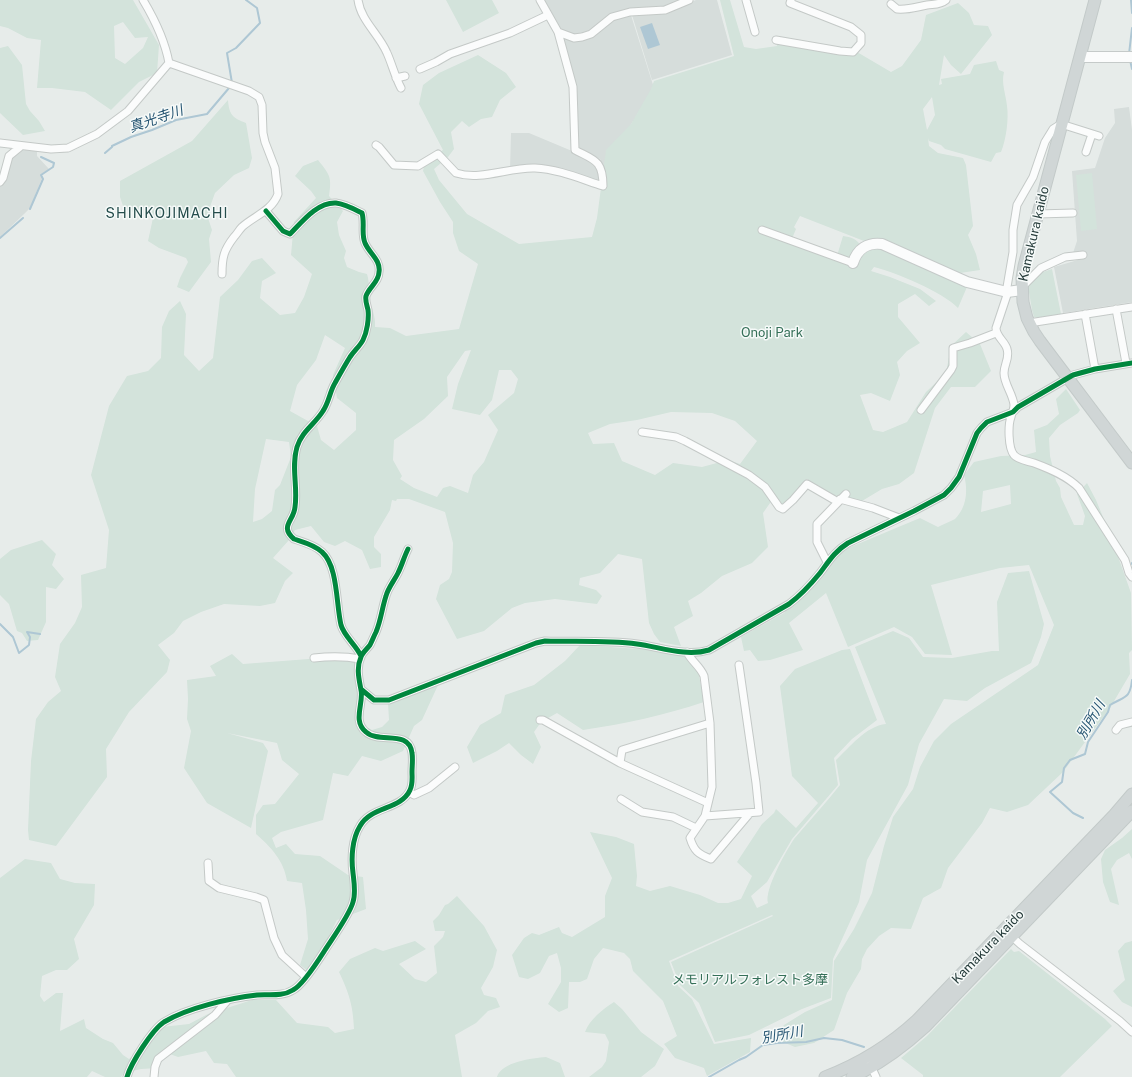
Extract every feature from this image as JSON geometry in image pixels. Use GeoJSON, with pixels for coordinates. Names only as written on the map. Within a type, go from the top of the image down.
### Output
{"type":"FeatureCollection","features":[{"type":"Feature","properties":{"kind":"main road","name":"Kamakura kaido"},"geometry":{"type":"LineString","coordinates":[[1095,0],[1024,266],[1022,289],[1025,310],[1029,323],[1040,341],[1132,463]]}},
{"type":"Feature","properties":{"kind":"main road","name":"Kamakura kaido"},"geometry":{"type":"LineString","coordinates":[[852,1077],[896,1051],[925,1027],[1132,794]]}},
{"type":"Feature","properties":{"kind":"main road","name":"Kamakura kaido"},"geometry":{"type":"LineString","coordinates":[[1008,933],[1132,810]]}},
{"type":"Feature","properties":{"kind":"main road","name":"Kamakura kaido"},"geometry":{"type":"LineString","coordinates":[[825,1077],[850,1066],[871,1067]]}},
{"type":"Feature","properties":{"kind":"street"},"geometry":{"type":"LineString","coordinates":[[143,0],[162,39],[169,63]]}},
{"type":"Feature","properties":{"kind":"street"},"geometry":{"type":"LineString","coordinates":[[358,0],[360,9],[366,21],[387,52],[401,88]]}},
{"type":"Feature","properties":{"kind":"street"},"geometry":{"type":"LineString","coordinates":[[376,145],[394,165],[418,166],[438,154],[456,173],[460,174],[474,175],[534,168],[556,172],[603,186],[602,169],[598,162],[575,150],[573,87],[558,32],[540,0]]}},
{"type":"Feature","properties":{"kind":"street"},"geometry":{"type":"LineString","coordinates":[[558,32],[574,38],[582,37],[591,34],[612,17],[630,12],[666,10],[689,0]]}},
{"type":"Feature","properties":{"kind":"street"},"geometry":{"type":"LineString","coordinates":[[746,0],[755,32]]}},
{"type":"Feature","properties":{"kind":"street"},"geometry":{"type":"LineString","coordinates":[[776,40],[853,52],[861,43],[860,35],[851,27],[790,3],[791,0]]}},
{"type":"Feature","properties":{"kind":"street"},"geometry":{"type":"LineString","coordinates":[[891,4],[897,9],[909,10],[927,5],[940,4],[946,0]]}},
{"type":"Feature","properties":{"kind":"street"},"geometry":{"type":"LineString","coordinates":[[420,69],[450,54],[510,33],[548,15]]}},
{"type":"Feature","properties":{"kind":"street"},"geometry":{"type":"LineString","coordinates":[[1080,57],[1127,57]]}},
{"type":"Feature","properties":{"kind":"street"},"geometry":{"type":"LineString","coordinates":[[0,143],[20,147],[64,150],[97,134],[128,111],[169,63]]}},
{"type":"Feature","properties":{"kind":"street"},"geometry":{"type":"LineString","coordinates":[[169,63],[249,91],[261,100],[263,133],[274,168],[278,191],[277,197],[266,210],[242,227],[229,244],[224,252],[222,274]]}},
{"type":"Feature","properties":{"kind":"street"},"geometry":{"type":"LineString","coordinates":[[396,78],[405,76]]}},
{"type":"Feature","properties":{"kind":"street"},"geometry":{"type":"LineString","coordinates":[[1086,152],[1095,135],[1061,124],[1053,128],[1045,142],[1033,177],[1017,205],[1013,230],[1013,252],[1007,295],[996,328],[996,333],[1007,348],[1008,360],[1004,374],[1014,405],[1011,417],[1009,440],[1010,450],[1017,458],[1036,464],[1071,480],[1079,488],[1125,560],[1132,577]]}},
{"type":"Feature","properties":{"kind":"street"},"geometry":{"type":"LineString","coordinates":[[0,182],[3,178],[9,156],[20,147]]}},
{"type":"Feature","properties":{"kind":"street"},"geometry":{"type":"LineString","coordinates":[[266,210],[283,231],[290,234],[311,213],[330,204],[344,205],[362,213],[365,242],[373,254],[379,268],[379,275],[366,294],[368,321],[363,340],[350,357],[333,385],[324,409],[305,431],[297,447],[294,470],[296,506],[287,525],[287,529],[291,536],[323,552],[330,562],[342,626],[360,658]]}},
{"type":"Feature","properties":{"kind":"street"},"geometry":{"type":"LineString","coordinates":[[1038,214],[1073,213]]}},
{"type":"Feature","properties":{"kind":"street"},"geometry":{"type":"LineString","coordinates":[[762,230],[853,263],[855,257],[862,248],[872,244],[882,244],[967,282],[1007,292],[1022,289],[1041,268],[1065,257],[1083,255]]}},
{"type":"Feature","properties":{"kind":"street"},"geometry":{"type":"LineString","coordinates":[[1029,323],[1132,307]]}},
{"type":"Feature","properties":{"kind":"street"},"geometry":{"type":"LineString","coordinates":[[408,549],[386,595],[381,618],[375,634],[369,646],[360,658],[358,675],[359,685],[362,690],[374,700],[389,700],[536,643],[545,641],[636,644],[701,653],[709,650],[789,604],[804,591],[840,548],[932,502],[951,488],[959,477],[977,433],[992,420],[1013,412],[1018,407],[1083,372],[1129,363],[1116,309]]}},
{"type":"Feature","properties":{"kind":"street"},"geometry":{"type":"LineString","coordinates":[[1086,314],[1095,369]]}},
{"type":"Feature","properties":{"kind":"street"},"geometry":{"type":"LineString","coordinates":[[921,410],[951,370],[953,366],[953,348],[996,333]]}},
{"type":"Feature","properties":{"kind":"street"},"geometry":{"type":"LineString","coordinates":[[642,432],[676,437],[749,475],[765,487],[779,507],[783,509],[807,484],[839,500],[873,508],[899,518]]}},
{"type":"Feature","properties":{"kind":"street"},"geometry":{"type":"LineString","coordinates":[[827,562],[817,542],[817,524],[846,494]]}},
{"type":"Feature","properties":{"kind":"street"},"geometry":{"type":"LineString","coordinates":[[686,652],[702,670],[710,723],[712,787],[705,816],[690,838],[693,847],[703,856],[711,859],[750,813]]}},
{"type":"Feature","properties":{"kind":"street"},"geometry":{"type":"LineString","coordinates":[[314,658],[325,656],[360,658]]}},
{"type":"Feature","properties":{"kind":"street"},"geometry":{"type":"LineString","coordinates":[[705,816],[759,812],[739,665]]}},
{"type":"Feature","properties":{"kind":"street"},"geometry":{"type":"LineString","coordinates":[[127,1077],[135,1060],[148,1040],[163,1023],[208,1005],[233,999],[277,995],[290,992],[298,988],[325,950],[353,903],[354,879],[352,860],[355,839],[359,827],[369,816],[399,802],[409,792],[412,784],[412,753],[408,744],[403,739],[373,736],[365,732],[361,726],[359,720],[362,690]]}},
{"type":"Feature","properties":{"kind":"street"},"geometry":{"type":"LineString","coordinates":[[540,720],[543,720],[620,763],[708,803]]}},
{"type":"Feature","properties":{"kind":"street"},"geometry":{"type":"LineString","coordinates":[[1116,730],[1120,725],[1132,722]]}},
{"type":"Feature","properties":{"kind":"street"},"geometry":{"type":"LineString","coordinates":[[620,763],[622,750],[710,723]]}},
{"type":"Feature","properties":{"kind":"street"},"geometry":{"type":"LineString","coordinates":[[409,792],[414,796],[429,788],[455,767]]}},
{"type":"Feature","properties":{"kind":"street"},"geometry":{"type":"LineString","coordinates":[[621,799],[642,812],[673,817],[696,828]]}},
{"type":"Feature","properties":{"kind":"street"},"geometry":{"type":"LineString","coordinates":[[208,863],[209,881],[219,888],[264,900],[274,938],[282,955],[306,977]]}},
{"type":"Feature","properties":{"kind":"street"},"geometry":{"type":"LineString","coordinates":[[1008,933],[1132,1032]]}},
{"type":"Feature","properties":{"kind":"street"},"geometry":{"type":"LineString","coordinates":[[154,1077],[158,1059],[215,1015],[227,1001]]}},
{"type":"Feature","properties":{"kind":"shaded area"},"geometry":{"type":"Polygon","coordinates":[[[544,0],[681,0],[665,7],[629,9],[654,88],[606,164],[603,165],[600,159],[578,148],[576,128],[577,88],[562,34],[544,0]]]}},
{"type":"Feature","properties":{"kind":"shaded area"},"geometry":{"type":"Polygon","coordinates":[[[696,0],[717,0],[732,55],[652,80],[632,15],[665,13],[696,0]]]}},
{"type":"Feature","properties":{"kind":"shaded area"},"geometry":{"type":"Polygon","coordinates":[[[1129,107],[1132,130],[1132,302],[1063,313],[1054,267],[1078,260],[1077,252],[1073,253],[1077,241],[1072,171],[1095,168],[1105,138],[1115,123],[1114,109],[1129,107]]]}},
{"type":"Feature","properties":{"kind":"shaded area"},"geometry":{"type":"Polygon","coordinates":[[[511,133],[529,133],[572,151],[594,164],[599,171],[598,182],[558,170],[510,170],[511,133]]]}},
{"type":"Feature","properties":{"kind":"shaded area"},"geometry":{"type":"Polygon","coordinates":[[[21,150],[37,151],[37,156],[49,169],[40,175],[42,178],[30,208],[0,237],[0,186],[7,179],[13,156],[21,150]]]}},
{"type":"Feature","properties":{"kind":"green space"},"geometry":{"type":"Polygon","coordinates":[[[0,0],[133,0],[159,45],[157,73],[139,82],[111,110],[85,92],[52,88],[37,88],[41,40],[27,38],[8,28],[0,26],[0,0]],[[123,22],[114,26],[115,58],[125,64],[143,48],[148,37],[135,38],[123,22]]]}},
{"type":"Feature","properties":{"kind":"green space"},"geometry":{"type":"Polygon","coordinates":[[[446,0],[492,0],[499,13],[463,32],[446,0]]]}},
{"type":"Feature","properties":{"kind":"green space","name":"Onoji Park"},"geometry":{"type":"Polygon","coordinates":[[[720,0],[730,0],[744,47],[756,49],[777,46],[776,40],[857,52],[891,72],[902,66],[921,40],[926,15],[958,3],[969,13],[974,25],[988,26],[992,35],[961,74],[951,65],[944,55],[939,85],[942,84],[941,79],[970,74],[974,65],[996,61],[999,70],[1004,72],[1003,85],[1008,111],[1006,136],[1001,152],[996,153],[991,162],[945,149],[941,145],[929,141],[928,138],[929,146],[938,153],[963,158],[966,165],[973,226],[968,235],[976,254],[980,270],[960,273],[884,241],[873,239],[864,241],[800,216],[794,227],[796,229],[791,241],[836,259],[843,236],[854,239],[861,246],[871,241],[970,280],[958,308],[941,295],[906,278],[874,267],[871,271],[920,289],[936,301],[929,306],[915,294],[898,304],[898,317],[920,343],[907,351],[897,362],[900,375],[890,401],[871,393],[860,395],[873,430],[883,432],[907,422],[926,392],[946,373],[951,346],[966,332],[980,344],[991,371],[975,387],[951,387],[935,408],[914,473],[899,484],[882,489],[862,501],[828,494],[807,479],[783,505],[775,496],[763,513],[768,547],[752,563],[722,576],[701,593],[688,601],[693,616],[674,627],[681,646],[660,642],[649,623],[642,559],[618,554],[600,573],[580,578],[579,585],[596,590],[602,596],[597,604],[555,599],[525,603],[512,608],[484,631],[457,639],[436,599],[440,585],[449,579],[452,572],[453,543],[445,512],[409,499],[397,499],[396,501],[392,500],[390,510],[374,537],[374,547],[381,554],[381,567],[370,569],[362,550],[345,541],[335,546],[324,542],[311,526],[295,530],[289,540],[273,558],[293,573],[285,581],[275,603],[260,606],[224,604],[201,612],[183,621],[174,633],[158,645],[170,660],[167,672],[129,712],[106,749],[107,777],[56,846],[29,840],[28,830],[31,761],[36,719],[48,702],[61,691],[55,677],[60,644],[75,623],[82,607],[81,575],[106,568],[109,530],[91,475],[109,406],[127,376],[148,371],[161,358],[162,327],[169,311],[180,301],[186,314],[184,355],[199,371],[213,358],[220,297],[238,280],[252,261],[262,258],[276,273],[262,281],[260,298],[280,315],[295,313],[304,297],[312,274],[291,255],[294,222],[316,198],[311,191],[295,176],[303,166],[318,160],[329,176],[329,196],[343,211],[337,222],[339,235],[346,251],[344,258],[347,267],[367,274],[369,297],[375,327],[390,328],[406,336],[459,329],[478,264],[459,251],[453,233],[453,222],[423,171],[425,162],[443,150],[419,104],[423,85],[439,73],[478,55],[506,73],[516,87],[500,100],[492,117],[481,119],[469,127],[462,121],[451,132],[454,149],[448,157],[434,169],[439,180],[467,214],[519,244],[592,237],[597,218],[606,150],[631,124],[654,81],[734,56],[720,0]],[[932,97],[923,109],[927,130],[935,115],[932,97]],[[325,335],[316,360],[297,385],[290,411],[317,426],[321,440],[334,450],[356,430],[356,413],[337,398],[333,375],[345,348],[325,335]],[[471,350],[465,351],[447,377],[448,396],[424,419],[394,440],[393,460],[402,476],[400,479],[414,488],[437,497],[443,488],[450,486],[468,493],[473,475],[484,462],[498,430],[488,415],[514,393],[518,379],[511,370],[499,370],[492,400],[480,415],[452,409],[458,384],[471,350]],[[671,412],[637,420],[610,424],[588,433],[593,444],[614,443],[622,461],[655,475],[673,463],[702,467],[728,460],[740,464],[757,441],[735,421],[712,413],[671,412]],[[266,439],[255,489],[253,522],[262,519],[272,511],[275,490],[280,485],[291,457],[289,442],[266,439]]]}},
{"type":"Feature","properties":{"kind":"green space"},"geometry":{"type":"Polygon","coordinates":[[[8,46],[22,65],[26,104],[45,131],[23,135],[0,113],[0,48],[8,46]]]}},
{"type":"Feature","properties":{"kind":"green space"},"geometry":{"type":"Polygon","coordinates":[[[228,100],[229,109],[232,115],[246,123],[252,158],[249,168],[234,175],[215,193],[207,215],[212,230],[209,239],[211,262],[189,292],[177,287],[188,262],[186,258],[159,248],[148,241],[153,218],[124,209],[120,197],[120,181],[192,141],[228,100]]]}},
{"type":"Feature","properties":{"kind":"green space"},"geometry":{"type":"Polygon","coordinates":[[[1092,173],[1097,229],[1081,231],[1076,175],[1092,173]]]}},
{"type":"Feature","properties":{"kind":"green space"},"geometry":{"type":"Polygon","coordinates":[[[1052,269],[1061,314],[1042,318],[1034,317],[1028,286],[1043,272],[1052,269]]]}},
{"type":"Feature","properties":{"kind":"green space"},"geometry":{"type":"Polygon","coordinates":[[[1066,389],[1080,410],[1060,425],[1049,438],[1050,456],[1056,481],[1060,488],[1061,497],[1074,525],[1083,525],[1085,516],[1077,494],[1087,483],[1096,500],[1110,534],[1131,593],[1132,650],[1129,653],[1130,674],[1110,708],[1063,772],[1028,805],[1007,812],[990,808],[982,823],[948,868],[941,888],[923,898],[911,929],[891,928],[879,936],[867,949],[862,959],[861,969],[847,993],[834,1030],[814,1043],[795,1047],[773,1038],[784,1025],[805,1012],[832,1000],[834,961],[854,929],[872,893],[893,817],[913,789],[920,767],[934,741],[951,724],[1038,665],[1054,625],[1029,565],[1000,568],[931,585],[952,655],[925,654],[912,637],[894,627],[848,647],[826,593],[789,623],[803,650],[770,660],[758,661],[750,650],[744,651],[741,637],[784,613],[802,590],[841,551],[920,518],[938,527],[955,519],[962,509],[966,498],[964,475],[974,462],[1001,456],[1025,455],[1036,452],[1034,430],[1047,425],[1059,414],[1056,399],[1066,389]],[[1010,485],[983,491],[981,512],[1011,504],[1010,485]]]}},
{"type":"Feature","properties":{"kind":"green space"},"geometry":{"type":"Polygon","coordinates":[[[42,540],[56,554],[52,565],[64,579],[56,589],[46,587],[46,622],[38,640],[27,641],[22,633],[17,631],[9,604],[0,595],[0,559],[11,550],[42,540]]]}},
{"type":"Feature","properties":{"kind":"green space","name":"メモリアルフォレスト多摩"},"geometry":{"type":"Polygon","coordinates":[[[1029,571],[1044,624],[1041,637],[1031,663],[985,688],[967,701],[944,699],[919,744],[908,785],[867,860],[859,902],[833,959],[831,998],[802,1009],[749,1035],[715,1042],[699,1003],[680,985],[671,962],[773,916],[772,915],[669,961],[678,986],[692,999],[714,1044],[751,1038],[750,1052],[707,1076],[704,1068],[675,1058],[664,1044],[677,1036],[663,1001],[633,971],[630,959],[624,953],[603,948],[594,959],[587,979],[580,982],[569,982],[568,1008],[559,1012],[548,1004],[561,982],[561,968],[557,953],[549,956],[540,973],[528,979],[519,977],[512,955],[524,938],[532,933],[539,935],[559,927],[562,933],[572,937],[605,917],[605,896],[612,878],[590,832],[616,837],[634,844],[637,876],[636,886],[650,891],[670,886],[700,895],[718,903],[728,903],[741,899],[752,876],[737,862],[762,824],[774,813],[776,809],[796,828],[818,803],[792,776],[780,686],[795,669],[842,650],[850,649],[877,720],[852,739],[834,758],[838,785],[792,839],[767,882],[751,896],[757,908],[768,903],[769,889],[772,880],[790,845],[840,785],[836,760],[865,733],[886,724],[855,647],[893,631],[909,638],[923,657],[952,658],[999,651],[997,602],[1008,573],[1029,571]]]}},
{"type":"Feature","properties":{"kind":"green space"},"geometry":{"type":"Polygon","coordinates":[[[580,645],[639,649],[683,655],[698,670],[704,702],[644,719],[583,730],[557,713],[541,722],[534,732],[541,747],[533,764],[509,743],[473,763],[467,747],[480,725],[501,713],[505,695],[534,685],[565,661],[580,645]]]}},
{"type":"Feature","properties":{"kind":"green space"},"geometry":{"type":"Polygon","coordinates":[[[232,654],[243,664],[322,658],[359,661],[361,718],[364,726],[372,730],[382,727],[389,720],[388,703],[439,683],[422,720],[414,726],[403,751],[381,761],[362,756],[348,776],[333,773],[323,820],[281,832],[272,838],[276,848],[286,844],[295,854],[320,856],[348,875],[363,877],[366,909],[337,920],[323,948],[308,971],[300,965],[308,939],[302,883],[287,881],[280,861],[267,844],[256,834],[256,815],[263,805],[275,804],[299,774],[282,760],[277,743],[227,733],[263,743],[268,751],[251,828],[207,803],[184,768],[191,731],[187,719],[187,680],[216,676],[210,666],[232,654]]]}},
{"type":"Feature","properties":{"kind":"green space"},"geometry":{"type":"Polygon","coordinates":[[[1132,829],[1132,859],[1129,853],[1117,860],[1111,869],[1119,905],[1110,902],[1103,882],[1101,859],[1105,850],[1132,829]]]}},
{"type":"Feature","properties":{"kind":"green space"},"geometry":{"type":"Polygon","coordinates":[[[25,859],[51,863],[60,879],[75,883],[95,884],[94,905],[74,939],[79,959],[67,970],[56,970],[42,976],[40,996],[44,1002],[56,993],[63,993],[60,1031],[84,1019],[86,1028],[103,1039],[113,1043],[123,1055],[129,1059],[149,1044],[162,1027],[189,1024],[208,1014],[252,1000],[276,1000],[297,1023],[328,1027],[335,1033],[354,1029],[350,999],[339,972],[350,959],[375,948],[383,951],[415,941],[426,949],[399,964],[415,979],[426,982],[437,973],[434,946],[443,937],[445,931],[435,931],[433,921],[445,905],[457,896],[484,926],[497,950],[493,967],[481,988],[484,995],[496,998],[500,1007],[488,1011],[476,1023],[455,1035],[462,1077],[236,1077],[227,1064],[214,1063],[206,1051],[178,1057],[167,1053],[158,1068],[141,1069],[124,1073],[121,1077],[105,1077],[92,1071],[87,1077],[0,1077],[0,878],[25,859]]]}},
{"type":"Feature","properties":{"kind":"green space"},"geometry":{"type":"Polygon","coordinates":[[[1132,941],[1132,1007],[1122,1002],[1113,991],[1125,980],[1118,951],[1125,943],[1132,941]]]}},
{"type":"Feature","properties":{"kind":"green space"},"geometry":{"type":"Polygon","coordinates":[[[1011,949],[1014,952],[1019,951],[1112,1026],[1060,1077],[923,1077],[923,1075],[901,1058],[927,1036],[1011,949]]]}},
{"type":"Feature","properties":{"kind":"green space"},"geometry":{"type":"Polygon","coordinates":[[[614,1002],[622,1009],[641,1032],[664,1049],[655,1066],[641,1077],[589,1077],[602,1067],[606,1061],[609,1042],[605,1034],[585,1032],[593,1019],[614,1002]]]}},
{"type":"Feature","properties":{"kind":"green space"},"geometry":{"type":"Polygon","coordinates":[[[546,1057],[560,1063],[565,1077],[497,1077],[500,1072],[511,1064],[533,1058],[546,1057]]]}},
{"type":"Feature","properties":{"kind":"water"},"geometry":{"type":"Polygon","coordinates":[[[652,23],[660,45],[648,49],[640,27],[652,23]]]}},
{"type":"Feature","properties":{"kind":"waterway","name":"真光寺川"},"geometry":{"type":"LineString","coordinates":[[232,83],[227,53],[236,48],[260,23],[257,8],[246,0]]}},
{"type":"Feature","properties":{"kind":"waterway"},"geometry":{"type":"LineString","coordinates":[[1131,0],[1132,13]]}},
{"type":"Feature","properties":{"kind":"waterway"},"geometry":{"type":"LineString","coordinates":[[1129,54],[1132,28]]}},
{"type":"Feature","properties":{"kind":"waterway"},"geometry":{"type":"LineString","coordinates":[[1130,60],[1132,69]]}},
{"type":"Feature","properties":{"kind":"waterway","name":"真光寺川"},"geometry":{"type":"LineString","coordinates":[[105,153],[112,146],[131,137],[176,120],[207,114],[229,88]]}},
{"type":"Feature","properties":{"kind":"waterway"},"geometry":{"type":"LineString","coordinates":[[41,157],[54,163]]}},
{"type":"Feature","properties":{"kind":"waterway"},"geometry":{"type":"LineString","coordinates":[[30,209],[43,179],[41,175],[53,167],[54,163]]}},
{"type":"Feature","properties":{"kind":"waterway"},"geometry":{"type":"LineString","coordinates":[[0,238],[23,218]]}},
{"type":"Feature","properties":{"kind":"waterway"},"geometry":{"type":"LineString","coordinates":[[0,624],[13,637],[19,653],[29,645],[30,637],[27,632],[40,634]]}},
{"type":"Feature","properties":{"kind":"waterway","name":"別所川"},"geometry":{"type":"LineString","coordinates":[[1083,818],[1073,813],[1050,792],[1062,782],[1064,768],[1070,760],[1085,754],[1088,742],[1108,712],[1110,705],[1128,694],[1132,680]]}},
{"type":"Feature","properties":{"kind":"waterway","name":"別所川"},"geometry":{"type":"LineString","coordinates":[[709,1077],[746,1057],[763,1045],[806,1042],[824,1038],[842,1040],[864,1047]]}},
{"type":"Feature","properties":{"kind":"cycle path"},"geometry":{"type":"LineString","coordinates":[[266,211],[283,231],[290,234],[310,214],[322,206],[336,203],[362,213],[364,240],[367,247],[377,260],[379,268],[379,276],[366,296],[368,317],[367,329],[363,340],[350,357],[333,386],[327,404],[320,416],[299,441],[295,454],[296,500],[294,512],[287,527],[294,539],[316,547],[327,558],[334,576],[341,625],[361,656]]}},
{"type":"Feature","properties":{"kind":"cycle path"},"geometry":{"type":"LineString","coordinates":[[362,690],[374,700],[389,700],[536,643],[545,641],[626,643],[682,652],[700,652],[709,650],[789,604],[798,597],[820,573],[829,560],[843,546],[944,495],[959,477],[977,433],[987,422],[1013,412],[1018,407],[1073,375],[1095,369],[1132,363]]}},
{"type":"Feature","properties":{"kind":"cycle path"},"geometry":{"type":"LineString","coordinates":[[127,1077],[142,1047],[148,1039],[159,1026],[173,1017],[196,1008],[222,1001],[257,995],[284,994],[297,987],[306,978],[348,913],[353,902],[354,895],[352,855],[357,831],[365,820],[371,815],[393,805],[406,796],[412,785],[412,753],[410,746],[405,741],[400,739],[378,737],[366,732],[362,728],[359,717],[362,695],[358,669],[359,661],[363,652],[370,645],[378,628],[387,593],[398,573],[408,549]]}},
{"type":"Feature","properties":{"kind":"district","name":"SHINKOJIMACHI"},"geometry":{"type":"Point","coordinates":[167,214]}}]}
